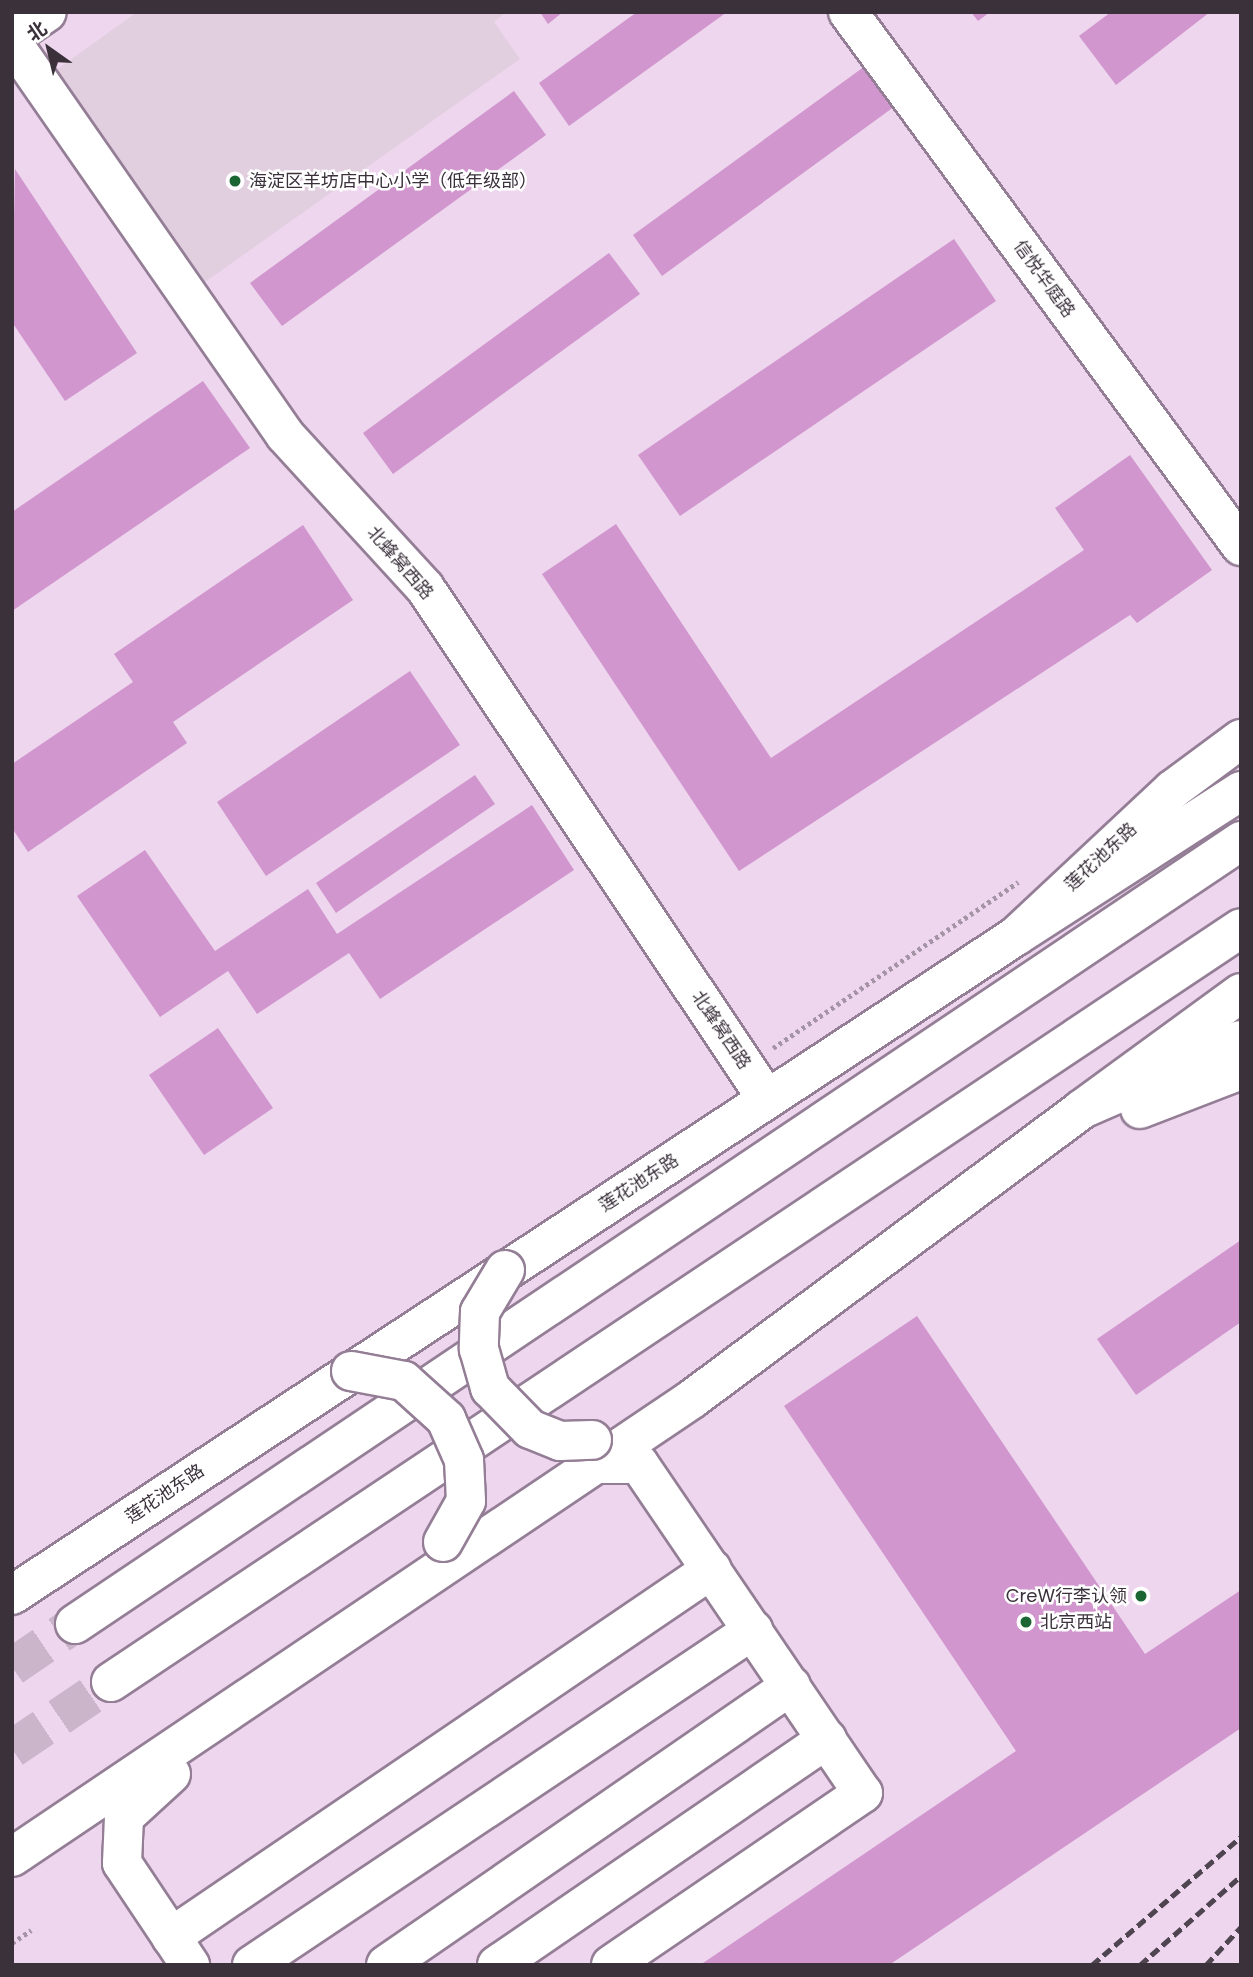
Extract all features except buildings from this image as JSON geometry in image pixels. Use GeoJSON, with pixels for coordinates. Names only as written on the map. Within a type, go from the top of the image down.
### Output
{"type":"FeatureCollection","features":[{"type":"Feature","properties":{"kind":"main road"},"geometry":{"type":"LineString","coordinates":[[12,36],[47,12]]}},
{"type":"Feature","properties":{"kind":"main road","name":"信悦华庭路"},"geometry":{"type":"LineString","coordinates":[[848,12],[1241,546]]}},
{"type":"Feature","properties":{"kind":"main road","name":"北蜂窝西路"},"geometry":{"type":"LineString","coordinates":[[12,42],[285,435],[425,589],[767,1099]]}},
{"type":"Feature","properties":{"kind":"main road","name":"莲花池东路"},"geometry":{"type":"LineString","coordinates":[[12,1595],[1016,936],[1172,790],[1241,739]]}},
{"type":"Feature","properties":{"kind":"main road"},"geometry":{"type":"LineString","coordinates":[[1016,936],[1241,791]]}},
{"type":"Feature","properties":{"kind":"main road"},"geometry":{"type":"LineString","coordinates":[[75,1624],[1241,841]]}},
{"type":"Feature","properties":{"kind":"main road"},"geometry":{"type":"LineString","coordinates":[[111,1682],[1241,928]]}},
{"type":"Feature","properties":{"kind":"main road"},"geometry":{"type":"LineString","coordinates":[[13,1840],[443,1542],[591,1452],[692,1399],[1241,993]]}},
{"type":"Feature","properties":{"kind":"main road"},"geometry":{"type":"LineString","coordinates":[[1082,1109],[1241,1040]]}},
{"type":"Feature","properties":{"kind":"main road"},"geometry":{"type":"LineString","coordinates":[[995,1197],[1115,1119],[1241,1070]]}},
{"type":"Feature","properties":{"kind":"main road"},"geometry":{"type":"LineString","coordinates":[[13,1840],[591,1452],[909,1217],[944,1211]]}},
{"type":"Feature","properties":{"kind":"main road"},"geometry":{"type":"LineString","coordinates":[[505,1270],[480,1312],[479,1349],[490,1388],[530,1429],[591,1452],[639,1464],[863,1793],[611,1965]]}},
{"type":"Feature","properties":{"kind":"main road"},"geometry":{"type":"LineString","coordinates":[[351,1371],[404,1381],[446,1419],[464,1460],[466,1501],[443,1542]]}},
{"type":"Feature","properties":{"kind":"main road"},"geometry":{"type":"LineString","coordinates":[[692,1399],[639,1464],[151,1787],[124,1817],[122,1863],[180,1951],[712,1569]]}},
{"type":"Feature","properties":{"kind":"main road"},"geometry":{"type":"LineString","coordinates":[[253,1965],[753,1630]]}},
{"type":"Feature","properties":{"kind":"main road"},"geometry":{"type":"LineString","coordinates":[[386,1965],[791,1686]]}},
{"type":"Feature","properties":{"kind":"main road"},"geometry":{"type":"LineString","coordinates":[[497,1965],[827,1739]]}},
{"type":"Feature","properties":{"kind":"main road"},"geometry":{"type":"LineString","coordinates":[[12,1881],[51,1857]]}},
{"type":"Feature","properties":{"kind":"path"},"geometry":{"type":"LineString","coordinates":[[746,1067],[1030,875]]}},
{"type":"Feature","properties":{"kind":"path"},"geometry":{"type":"LineString","coordinates":[[12,1943],[31,1930]]}},
{"type":"Feature","properties":{"kind":"shaded area","name":"海淀区羊坊店中心小学（低年级部）"},"geometry":{"type":"Polygon","coordinates":[[[137,12],[506,12],[494,22],[520,59],[198,287],[48,76],[137,12]]]}},
{"type":"Feature","properties":{"kind":"tunnel"},"geometry":{"type":"LineString","coordinates":[[12,1667],[75,1624]]}},
{"type":"Feature","properties":{"kind":"tunnel"},"geometry":{"type":"LineString","coordinates":[[12,1749],[111,1682]]}},
{"type":"Feature","properties":{"kind":"railway"},"geometry":{"type":"LineString","coordinates":[[1092,1965],[1241,1837]]}},
{"type":"Feature","properties":{"kind":"railway"},"geometry":{"type":"LineString","coordinates":[[1140,1965],[1241,1876]]}},
{"type":"Feature","properties":{"kind":"railway"},"geometry":{"type":"LineString","coordinates":[[1206,1965],[1241,1927]]}},
{"type":"Feature","properties":{"kind":"place","name":"海淀区羊坊店中心小学（低年级部）"},"geometry":{"type":"Point","coordinates":[235,181]}},
{"type":"Feature","properties":{"kind":"place","name":"CreW行李认领"},"geometry":{"type":"Point","coordinates":[1141,1596]}},
{"type":"Feature","properties":{"kind":"place","name":"北京西站"},"geometry":{"type":"Point","coordinates":[1026,1622]}}]}
